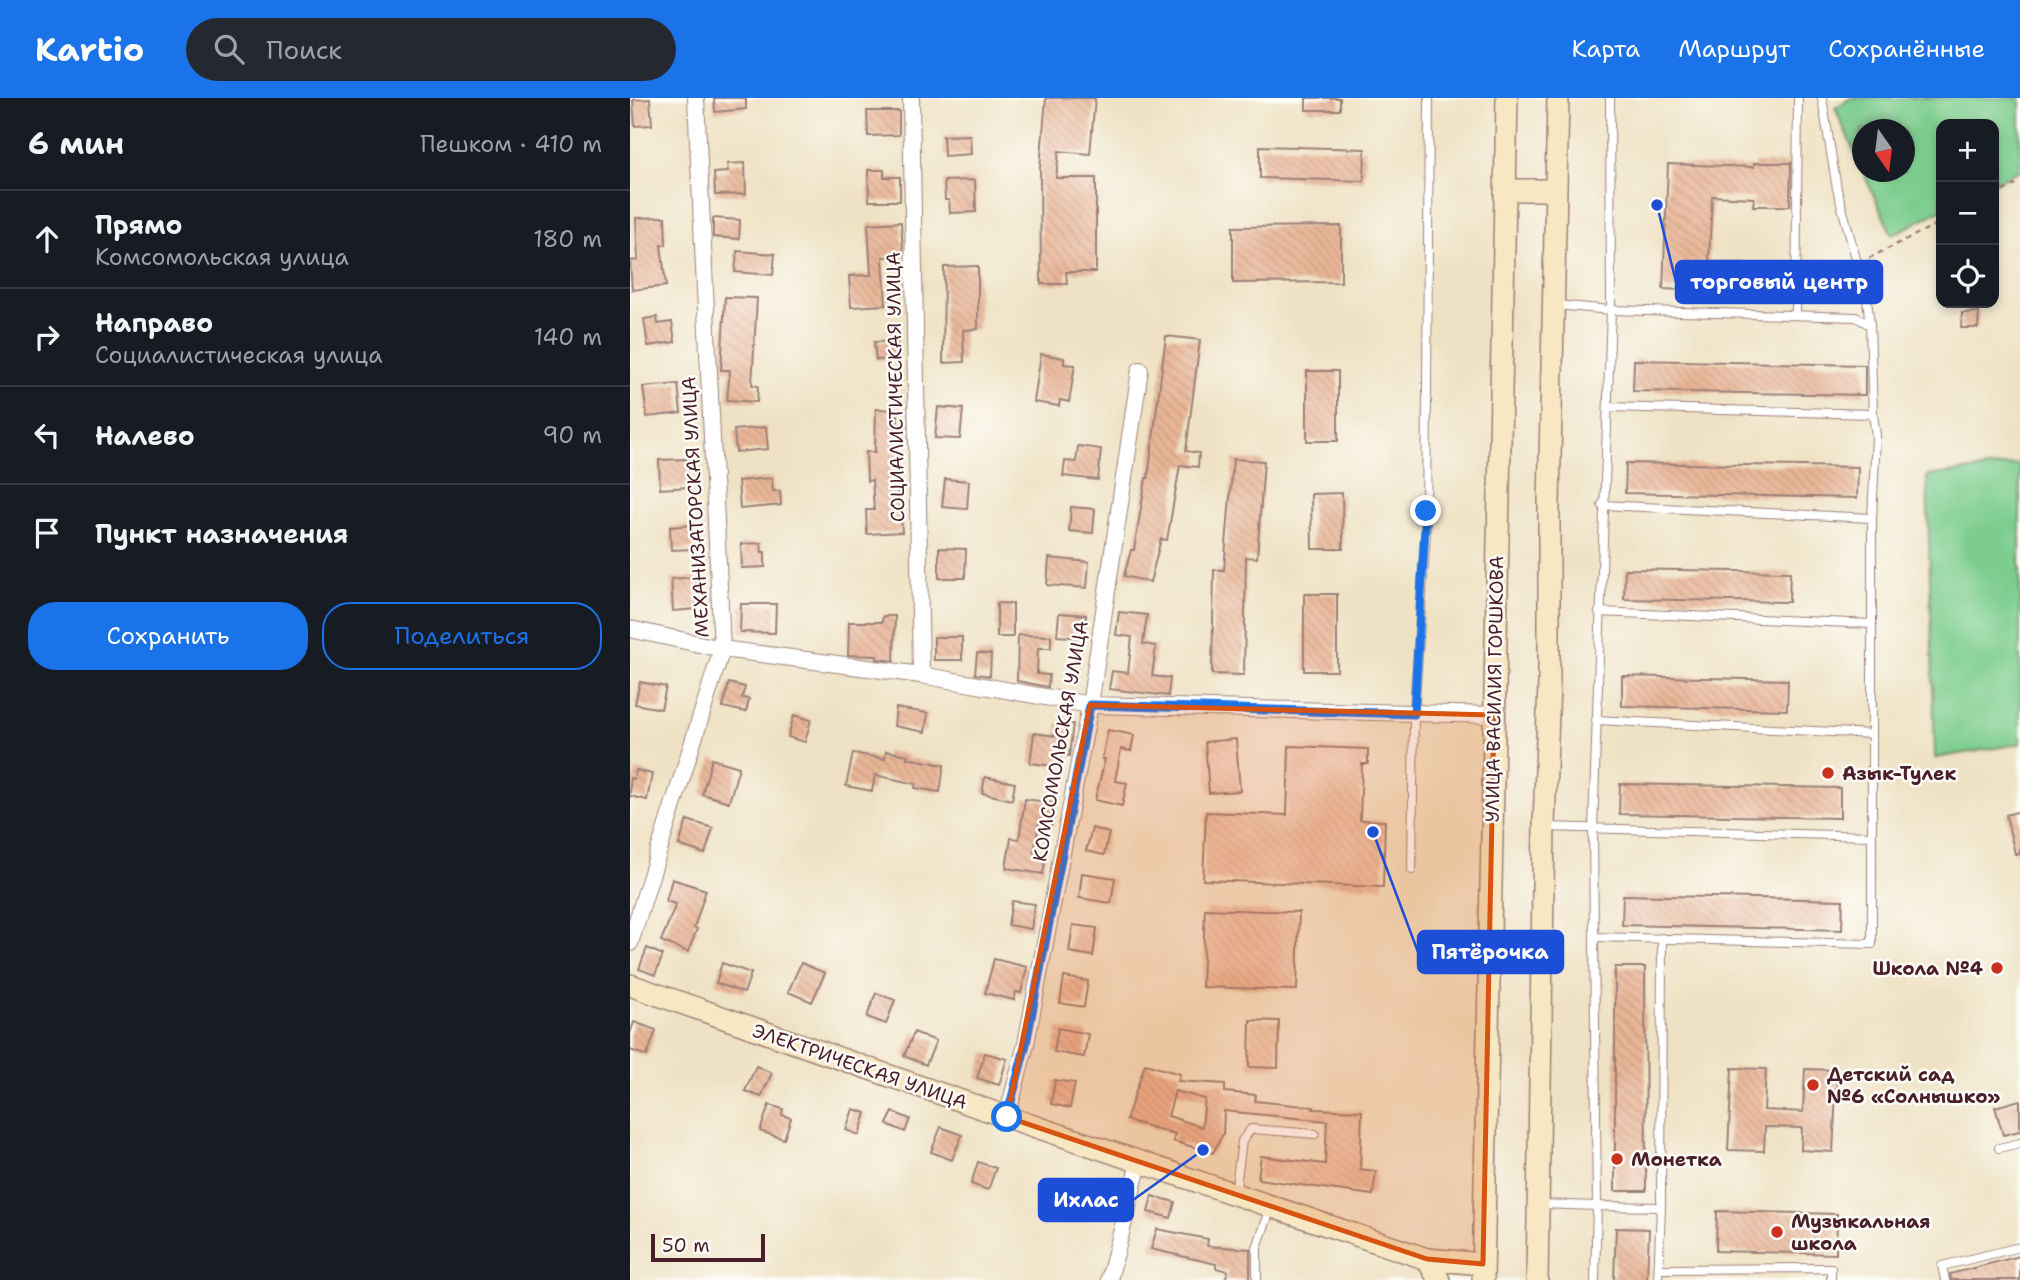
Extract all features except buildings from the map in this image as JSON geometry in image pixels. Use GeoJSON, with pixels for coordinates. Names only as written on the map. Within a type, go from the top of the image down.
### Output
{"type":"FeatureCollection","features":[{"type":"Feature","properties":{"kind":"main road","name":"УЛИЦА ВАСИЛИЯ ГОРШКОВА"},"geometry":{"type":"LineString","coordinates":[[1483,1272],[1507,98]]}},
{"type":"Feature","properties":{"kind":"main road"},"geometry":{"type":"LineString","coordinates":[[1537,1280],[1558,98]]}},
{"type":"Feature","properties":{"kind":"main road"},"geometry":{"type":"LineString","coordinates":[[1505,190],[1556,190]]}},
{"type":"Feature","properties":{"kind":"main road","name":"ЭЛЕКТРИЧЕСКАЯ УЛИЦА"},"geometry":{"type":"LineString","coordinates":[[630,985],[1139,1163],[1427,1259],[1483,1272]]}},
{"type":"Feature","properties":{"kind":"main road"},"geometry":{"type":"LineString","coordinates":[[1427,1259],[1439,1280]]}},
{"type":"Feature","properties":{"kind":"street","name":"МЕХАНИЗАТОРСКАЯ УЛИЦА"},"geometry":{"type":"LineString","coordinates":[[630,943],[722,649],[696,98]]}},
{"type":"Feature","properties":{"kind":"street","name":"СОЦИАЛИСТИЧЕСКАЯ УЛИЦА"},"geometry":{"type":"LineString","coordinates":[[911,98],[921,676]]}},
{"type":"Feature","properties":{"kind":"street","name":"КОМСОМОЛЬСКАЯ УЛИЦА"},"geometry":{"type":"LineString","coordinates":[[1007,1117],[1026,1044],[1090,705],[1140,370]]}},
{"type":"Feature","properties":{"kind":"street"},"geometry":{"type":"LineString","coordinates":[[630,629],[722,649],[921,676],[1090,705],[1494,715]]}},
{"type":"Feature","properties":{"kind":"street"},"geometry":{"type":"LineString","coordinates":[[1109,1280],[1139,1163]]}},
{"type":"Feature","properties":{"kind":"lane"},"geometry":{"type":"LineString","coordinates":[[1412,870],[1414,714],[1426,532],[1429,98]]}},
{"type":"Feature","properties":{"kind":"lane"},"geometry":{"type":"LineString","coordinates":[[1595,1280],[1597,1206],[1592,829],[1611,310],[1611,98]]}},
{"type":"Feature","properties":{"kind":"lane"},"geometry":{"type":"LineString","coordinates":[[1797,315],[1798,98]]}},
{"type":"Feature","properties":{"kind":"lane"},"geometry":{"type":"LineString","coordinates":[[1594,937],[1872,944],[1872,518],[1876,436],[1870,325],[1867,299],[1837,189],[1822,98]]}},
{"type":"Feature","properties":{"kind":"lane"},"geometry":{"type":"LineString","coordinates":[[1553,305],[1611,310],[1856,317],[1870,325]]}},
{"type":"Feature","properties":{"kind":"lane"},"geometry":{"type":"LineString","coordinates":[[1608,407],[1873,414]]}},
{"type":"Feature","properties":{"kind":"lane"},"geometry":{"type":"LineString","coordinates":[[1602,505],[1872,518]]}},
{"type":"Feature","properties":{"kind":"lane"},"geometry":{"type":"LineString","coordinates":[[1599,612],[1872,624]]}},
{"type":"Feature","properties":{"kind":"lane"},"geometry":{"type":"LineString","coordinates":[[1596,720],[1872,734]]}},
{"type":"Feature","properties":{"kind":"lane"},"geometry":{"type":"LineString","coordinates":[[1544,826],[1872,836]]}},
{"type":"Feature","properties":{"kind":"lane"},"geometry":{"type":"LineString","coordinates":[[1658,1280],[1661,1207],[1662,939]]}},
{"type":"Feature","properties":{"kind":"lane"},"geometry":{"type":"LineString","coordinates":[[1235,1194],[1242,1141],[1251,1129],[1315,1134]]}},
{"type":"Feature","properties":{"kind":"lane"},"geometry":{"type":"LineString","coordinates":[[1999,1148],[2020,1143]]}},
{"type":"Feature","properties":{"kind":"lane"},"geometry":{"type":"LineString","coordinates":[[1538,1203],[1661,1207]]}},
{"type":"Feature","properties":{"kind":"lane"},"geometry":{"type":"LineString","coordinates":[[1257,1280],[1257,1247],[1272,1206]]}},
{"type":"Feature","properties":{"kind":"lane"},"geometry":{"type":"LineString","coordinates":[[1945,1280],[1942,1266],[2020,1247]]}},
{"type":"Feature","properties":{"kind":"lane"},"geometry":{"type":"LineString","coordinates":[[1755,1268],[1755,1280]]}},
{"type":"Feature","properties":{"kind":"lane"},"geometry":{"type":"LineString","coordinates":[[1658,1269],[1831,1268],[1831,1280]]}},
{"type":"Feature","properties":{"kind":"path"},"geometry":{"type":"LineString","coordinates":[[1999,193],[2020,183]]}},
{"type":"Feature","properties":{"kind":"path"},"geometry":{"type":"LineString","coordinates":[[1857,263],[1936,224]]}},
{"type":"Feature","properties":{"kind":"highlighted area"},"geometry":{"type":"Polygon","coordinates":[[[1090,705],[1494,715],[1483,1264],[1427,1259],[1007,1117],[1090,705]]]}},
{"type":"Feature","properties":{"kind":"green space"},"geometry":{"type":"Polygon","coordinates":[[[1851,98],[2020,98],[2020,170],[1999,180],[1999,119],[1936,119],[1936,213],[1892,235],[1868,182],[1915,182],[1915,119],[1852,119],[1852,146],[1835,108],[1851,98]]]}},
{"type":"Feature","properties":{"kind":"green space"},"geometry":{"type":"Polygon","coordinates":[[[2020,464],[2020,744],[1935,758],[1927,476],[2020,464]]]}},
{"type":"Feature","properties":{"kind":"place","name":"торговый центр"},"geometry":{"type":"Point","coordinates":[1657,205]}},
{"type":"Feature","properties":{"kind":"place","name":"Азык-Тулек"},"geometry":{"type":"Point","coordinates":[1828,773]}},
{"type":"Feature","properties":{"kind":"place","name":"Пятёрочка"},"geometry":{"type":"Point","coordinates":[1373,832]}},
{"type":"Feature","properties":{"kind":"place","name":"Школа №4"},"geometry":{"type":"Point","coordinates":[1997,968]}},
{"type":"Feature","properties":{"kind":"place","name":"Детский сад №6 «Солнышко»"},"geometry":{"type":"Point","coordinates":[1813,1085]}},
{"type":"Feature","properties":{"kind":"place","name":"Ихлас"},"geometry":{"type":"Point","coordinates":[1203,1150]}},
{"type":"Feature","properties":{"kind":"place","name":"Монетка"},"geometry":{"type":"Point","coordinates":[1617,1159]}},
{"type":"Feature","properties":{"kind":"place","name":"Музыкальная школа"},"geometry":{"type":"Point","coordinates":[1777,1232]}},
{"type":"Feature","properties":{"kind":"route"},"geometry":{"type":"LineString","coordinates":[[1007,1117],[1026,1044],[1090,705],[1414,714],[1426,511]]}}]}
